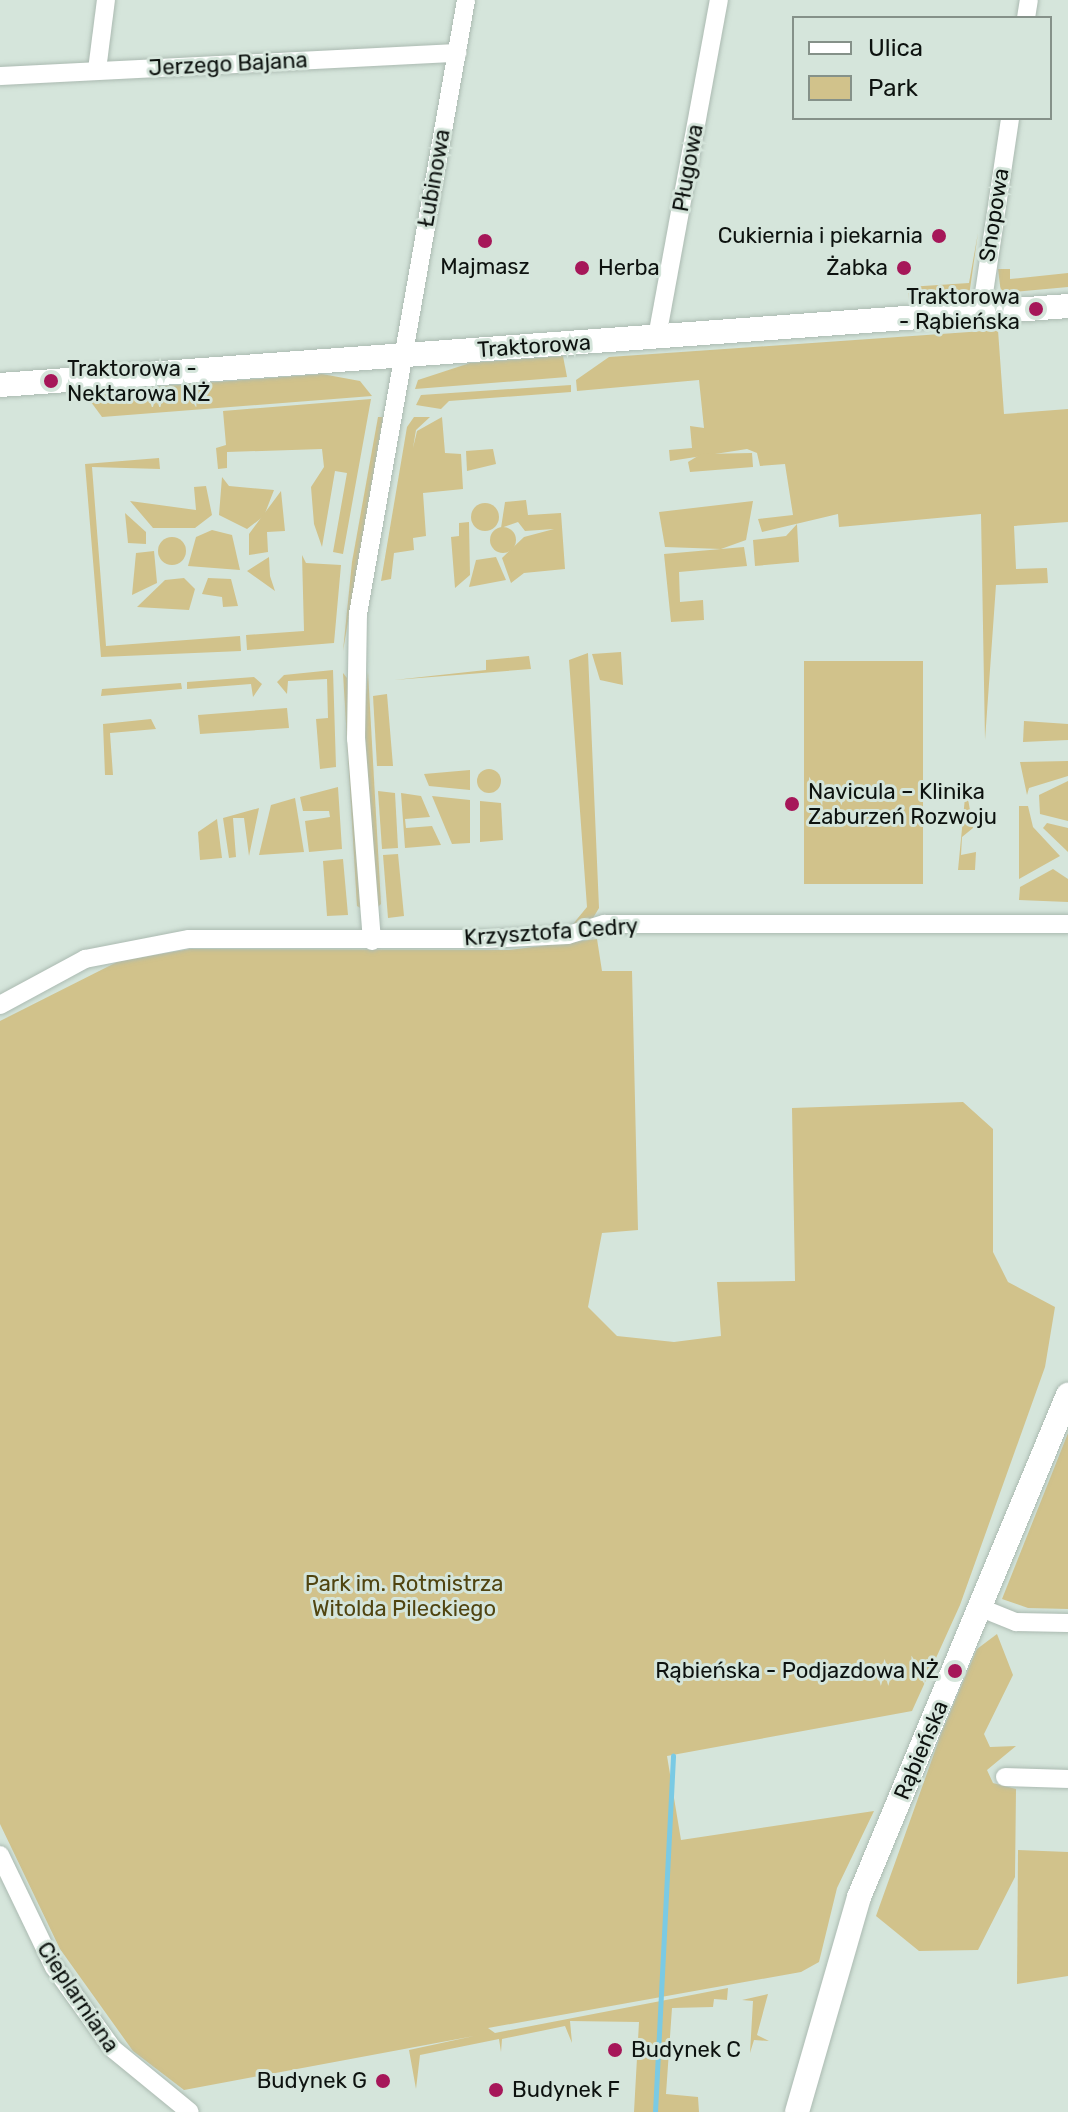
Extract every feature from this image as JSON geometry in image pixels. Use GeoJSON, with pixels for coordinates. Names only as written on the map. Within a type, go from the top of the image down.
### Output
{"type":"FeatureCollection","features":[{"type":"Feature","properties":{"kind":"main road","name":"Traktorowa"},"geometry":{"type":"LineString","coordinates":[[0,385],[1068,306]]}},
{"type":"Feature","properties":{"kind":"main road","name":"Rąbieńska"},"geometry":{"type":"LineString","coordinates":[[797,2112],[859,1897],[1068,1395]]}},
{"type":"Feature","properties":{"kind":"street"},"geometry":{"type":"LineString","coordinates":[[97,70],[106,0]]}},
{"type":"Feature","properties":{"kind":"street","name":"Łubinowa"},"geometry":{"type":"LineString","coordinates":[[372,941],[355,661],[363,571],[466,0]]}},
{"type":"Feature","properties":{"kind":"street","name":"Pługowa"},"geometry":{"type":"LineString","coordinates":[[657,337],[719,0]]}},
{"type":"Feature","properties":{"kind":"street","name":"Jerzego Bajana"},"geometry":{"type":"LineString","coordinates":[[0,76],[457,53]]}},
{"type":"Feature","properties":{"kind":"street","name":"Snopowa"},"geometry":{"type":"LineString","coordinates":[[981,313],[1010,120]]}},
{"type":"Feature","properties":{"kind":"street","name":"Krzysztofa Cedry"},"geometry":{"type":"LineString","coordinates":[[0,1005],[111,950],[189,939],[372,941],[561,935],[604,924],[1068,924]]}},
{"type":"Feature","properties":{"kind":"street"},"geometry":{"type":"LineString","coordinates":[[981,1608],[1016,1622],[1068,1623]]}},
{"type":"Feature","properties":{"kind":"street"},"geometry":{"type":"LineString","coordinates":[[1005,1777],[1068,1779]]}},
{"type":"Feature","properties":{"kind":"street","name":"Cieplarniana"},"geometry":{"type":"LineString","coordinates":[[0,1855],[54,1967],[113,2049],[190,2112]]}},
{"type":"Feature","properties":{"kind":"green space"},"geometry":{"type":"Polygon","coordinates":[[[978,233],[969,296],[909,300],[908,287],[969,283],[978,233]]]}},
{"type":"Feature","properties":{"kind":"green space"},"geometry":{"type":"Polygon","coordinates":[[[998,269],[1010,269],[1010,279],[1068,273],[1068,287],[1001,293],[998,269]]]}},
{"type":"Feature","properties":{"kind":"green space"},"geometry":{"type":"Polygon","coordinates":[[[998,330],[1004,414],[1068,409],[1068,522],[1014,526],[1016,569],[1047,568],[1048,583],[996,585],[985,740],[981,514],[839,527],[838,514],[762,532],[758,519],[793,515],[785,464],[760,466],[757,453],[747,449],[670,461],[669,450],[692,448],[690,426],[704,428],[699,380],[577,391],[576,380],[609,357],[998,330]]]}},
{"type":"Feature","properties":{"kind":"green space"},"geometry":{"type":"Polygon","coordinates":[[[563,356],[567,377],[415,389],[418,380],[470,363],[563,356]]]}},
{"type":"Feature","properties":{"kind":"green space"},"geometry":{"type":"Polygon","coordinates":[[[322,374],[360,381],[372,396],[102,417],[91,402],[113,390],[322,374]]]}},
{"type":"Feature","properties":{"kind":"green space"},"geometry":{"type":"Polygon","coordinates":[[[571,385],[571,392],[449,401],[441,409],[416,405],[421,395],[571,385]]]}},
{"type":"Feature","properties":{"kind":"green space"},"geometry":{"type":"Polygon","coordinates":[[[371,399],[343,554],[333,552],[347,473],[335,471],[322,547],[314,524],[311,487],[324,467],[322,449],[227,452],[227,468],[218,469],[216,448],[226,445],[223,411],[371,399]]]}},
{"type":"Feature","properties":{"kind":"green space"},"geometry":{"type":"Polygon","coordinates":[[[378,417],[383,417],[343,651],[352,562],[378,417]]]}},
{"type":"Feature","properties":{"kind":"green space"},"geometry":{"type":"Polygon","coordinates":[[[414,417],[430,417],[416,430],[413,448],[417,431],[442,417],[445,453],[461,454],[463,489],[423,493],[426,536],[413,538],[414,550],[394,553],[391,579],[381,581],[407,427],[414,417]]]}},
{"type":"Feature","properties":{"kind":"green space"},"geometry":{"type":"Polygon","coordinates":[[[493,449],[496,464],[467,471],[466,451],[493,449]]]}},
{"type":"Feature","properties":{"kind":"green space"},"geometry":{"type":"Polygon","coordinates":[[[752,453],[753,467],[690,472],[688,462],[701,454],[752,453]]]}},
{"type":"Feature","properties":{"kind":"green space"},"geometry":{"type":"Polygon","coordinates":[[[159,458],[160,469],[92,467],[106,646],[240,636],[241,651],[101,657],[85,464],[159,458]]]}},
{"type":"Feature","properties":{"kind":"green space"},"geometry":{"type":"Polygon","coordinates":[[[222,477],[229,486],[274,490],[264,516],[247,529],[219,515],[222,477]]]}},
{"type":"Feature","properties":{"kind":"green space"},"geometry":{"type":"Polygon","coordinates":[[[206,486],[212,515],[195,528],[153,528],[130,501],[196,510],[194,487],[206,486]]]}},
{"type":"Feature","properties":{"kind":"green space"},"geometry":{"type":"Polygon","coordinates":[[[281,491],[285,531],[267,532],[268,552],[249,555],[249,534],[281,491]]]}},
{"type":"Feature","properties":{"kind":"green space"},"geometry":{"type":"Polygon","coordinates":[[[526,500],[528,515],[561,513],[565,569],[524,573],[511,583],[502,558],[524,537],[554,529],[525,531],[518,522],[501,528],[505,502],[526,500]]]}},
{"type":"Feature","properties":{"kind":"green space"},"geometry":{"type":"Polygon","coordinates":[[[753,501],[746,540],[721,549],[665,547],[659,512],[753,501]]]}},
{"type":"Feature","properties":{"kind":"green space"},"geometry":{"type":"Polygon","coordinates":[[[485,503],[495,507],[499,517],[495,527],[485,531],[475,527],[471,517],[475,507],[485,503]]]}},
{"type":"Feature","properties":{"kind":"green space"},"geometry":{"type":"Polygon","coordinates":[[[125,513],[146,532],[146,544],[128,543],[125,513]]]}},
{"type":"Feature","properties":{"kind":"green space"},"geometry":{"type":"Polygon","coordinates":[[[469,522],[470,575],[455,588],[451,537],[459,536],[459,523],[469,522]]]}},
{"type":"Feature","properties":{"kind":"green space"},"geometry":{"type":"Polygon","coordinates":[[[797,524],[799,562],[755,566],[753,540],[786,536],[797,524]]]}},
{"type":"Feature","properties":{"kind":"green space"},"geometry":{"type":"Polygon","coordinates":[[[503,527],[512,531],[516,540],[512,549],[503,553],[494,549],[490,540],[494,531],[503,527]]]}},
{"type":"Feature","properties":{"kind":"green space"},"geometry":{"type":"Polygon","coordinates":[[[212,530],[232,535],[240,570],[188,566],[196,537],[212,530]]]}},
{"type":"Feature","properties":{"kind":"green space"},"geometry":{"type":"Polygon","coordinates":[[[172,537],[182,541],[186,551],[182,561],[172,565],[162,561],[158,551],[162,541],[172,537]]]}},
{"type":"Feature","properties":{"kind":"green space"},"geometry":{"type":"Polygon","coordinates":[[[744,547],[747,566],[679,572],[680,602],[703,600],[704,620],[671,622],[664,554],[744,547]]]}},
{"type":"Feature","properties":{"kind":"green space"},"geometry":{"type":"Polygon","coordinates":[[[154,551],[157,583],[132,595],[136,553],[154,551]]]}},
{"type":"Feature","properties":{"kind":"green space"},"geometry":{"type":"Polygon","coordinates":[[[302,555],[306,563],[341,565],[334,643],[247,650],[246,635],[304,631],[302,555]]]}},
{"type":"Feature","properties":{"kind":"green space"},"geometry":{"type":"Polygon","coordinates":[[[269,557],[270,576],[275,591],[247,571],[269,557]]]}},
{"type":"Feature","properties":{"kind":"green space"},"geometry":{"type":"Polygon","coordinates":[[[496,557],[506,580],[469,587],[476,560],[496,557]]]}},
{"type":"Feature","properties":{"kind":"green space"},"geometry":{"type":"Polygon","coordinates":[[[184,578],[195,589],[189,610],[137,607],[165,580],[184,578]]]}},
{"type":"Feature","properties":{"kind":"green space"},"geometry":{"type":"Polygon","coordinates":[[[208,578],[231,579],[238,606],[223,607],[222,597],[202,594],[208,578]]]}},
{"type":"Feature","properties":{"kind":"green space"},"geometry":{"type":"Polygon","coordinates":[[[621,652],[623,685],[600,680],[592,654],[621,652]]]}},
{"type":"Feature","properties":{"kind":"green space"},"geometry":{"type":"Polygon","coordinates":[[[588,653],[599,908],[593,918],[573,924],[587,907],[569,660],[588,653]]]}},
{"type":"Feature","properties":{"kind":"green space"},"geometry":{"type":"Polygon","coordinates":[[[529,656],[531,669],[394,680],[486,670],[486,660],[529,656]]]}},
{"type":"Feature","properties":{"kind":"green space"},"geometry":{"type":"Polygon","coordinates":[[[804,661],[923,661],[923,884],[804,884],[804,661]]]}},
{"type":"Feature","properties":{"kind":"green space"},"geometry":{"type":"Polygon","coordinates":[[[333,670],[336,767],[320,769],[316,719],[328,718],[327,679],[288,681],[287,694],[277,682],[284,675],[333,670]]]}},
{"type":"Feature","properties":{"kind":"green space"},"geometry":{"type":"Polygon","coordinates":[[[368,672],[381,904],[377,908],[364,718],[368,672]]]}},
{"type":"Feature","properties":{"kind":"green space"},"geometry":{"type":"Polygon","coordinates":[[[343,673],[347,678],[362,909],[357,906],[343,673]]]}},
{"type":"Feature","properties":{"kind":"green space"},"geometry":{"type":"Polygon","coordinates":[[[254,677],[262,684],[253,697],[251,684],[187,689],[187,682],[254,677]]]}},
{"type":"Feature","properties":{"kind":"green space"},"geometry":{"type":"Polygon","coordinates":[[[181,683],[182,689],[101,696],[99,709],[102,689],[181,683]]]}},
{"type":"Feature","properties":{"kind":"green space"},"geometry":{"type":"Polygon","coordinates":[[[387,694],[393,766],[377,766],[373,696],[387,694]]]}},
{"type":"Feature","properties":{"kind":"green space"},"geometry":{"type":"Polygon","coordinates":[[[287,708],[289,728],[200,734],[198,715],[287,708]]]}},
{"type":"Feature","properties":{"kind":"green space"},"geometry":{"type":"Polygon","coordinates":[[[151,719],[156,729],[110,733],[113,775],[105,775],[103,724],[151,719]]]}},
{"type":"Feature","properties":{"kind":"green space"},"geometry":{"type":"Polygon","coordinates":[[[1024,721],[1068,724],[1068,740],[1023,742],[1024,721]]]}},
{"type":"Feature","properties":{"kind":"green space"},"geometry":{"type":"Polygon","coordinates":[[[1068,761],[1068,776],[1029,788],[1027,795],[1020,762],[1068,761]]]}},
{"type":"Feature","properties":{"kind":"green space"},"geometry":{"type":"Polygon","coordinates":[[[489,769],[500,776],[501,781],[494,792],[489,793],[478,786],[477,781],[484,770],[489,769]]]}},
{"type":"Feature","properties":{"kind":"green space"},"geometry":{"type":"Polygon","coordinates":[[[470,770],[470,790],[429,786],[424,774],[470,770]]]}},
{"type":"Feature","properties":{"kind":"green space"},"geometry":{"type":"Polygon","coordinates":[[[1068,781],[1068,821],[1040,814],[1039,795],[1068,781]]]}},
{"type":"Feature","properties":{"kind":"green space"},"geometry":{"type":"Polygon","coordinates":[[[338,787],[342,849],[309,852],[305,821],[330,817],[329,811],[303,811],[300,797],[338,787]]]}},
{"type":"Feature","properties":{"kind":"green space"},"geometry":{"type":"Polygon","coordinates":[[[966,787],[973,828],[962,837],[961,855],[976,852],[975,870],[958,870],[966,787]]]}},
{"type":"Feature","properties":{"kind":"green space"},"geometry":{"type":"Polygon","coordinates":[[[378,791],[395,793],[398,848],[382,849],[378,791]]]}},
{"type":"Feature","properties":{"kind":"green space"},"geometry":{"type":"Polygon","coordinates":[[[401,793],[421,796],[430,817],[405,819],[406,828],[432,826],[441,845],[405,848],[401,793]]]}},
{"type":"Feature","properties":{"kind":"green space"},"geometry":{"type":"Polygon","coordinates":[[[432,796],[470,800],[470,843],[452,844],[432,796]]]}},
{"type":"Feature","properties":{"kind":"green space"},"geometry":{"type":"Polygon","coordinates":[[[295,798],[304,852],[259,855],[271,805],[295,798]]]}},
{"type":"Feature","properties":{"kind":"green space"},"geometry":{"type":"Polygon","coordinates":[[[480,801],[501,803],[503,840],[480,842],[480,801]]]}},
{"type":"Feature","properties":{"kind":"green space"},"geometry":{"type":"Polygon","coordinates":[[[1019,806],[1028,806],[1033,827],[1060,856],[1019,879],[1019,806]]]}},
{"type":"Feature","properties":{"kind":"green space"},"geometry":{"type":"Polygon","coordinates":[[[259,808],[249,856],[244,818],[233,818],[236,857],[229,858],[223,818],[259,808]]]}},
{"type":"Feature","properties":{"kind":"green space"},"geometry":{"type":"Polygon","coordinates":[[[217,819],[222,858],[200,860],[198,832],[217,819]]]}},
{"type":"Feature","properties":{"kind":"green space"},"geometry":{"type":"Polygon","coordinates":[[[1047,823],[1068,828],[1068,852],[1043,828],[1047,823]]]}},
{"type":"Feature","properties":{"kind":"green space"},"geometry":{"type":"Polygon","coordinates":[[[398,854],[404,916],[388,918],[383,855],[398,854]]]}},
{"type":"Feature","properties":{"kind":"green space"},"geometry":{"type":"Polygon","coordinates":[[[343,859],[348,915],[327,916],[323,861],[343,859]]]}},
{"type":"Feature","properties":{"kind":"green space"},"geometry":{"type":"Polygon","coordinates":[[[1053,869],[1068,879],[1068,902],[1019,900],[1020,887],[1053,869]]]}},
{"type":"Feature","properties":{"kind":"green space","name":"Park im. Rotmistrza Witolda Pileckiego"},"geometry":{"type":"Polygon","coordinates":[[[597,939],[602,971],[632,971],[638,1230],[602,1233],[588,1307],[617,1336],[674,1342],[721,1336],[717,1282],[795,1281],[792,1108],[963,1102],[993,1129],[993,1252],[1008,1282],[1055,1307],[1045,1367],[960,1605],[912,1711],[667,1756],[681,1840],[874,1811],[837,1888],[819,1962],[801,1972],[488,2028],[495,2033],[728,1988],[727,2000],[714,1999],[713,2007],[672,2008],[666,2094],[698,2097],[699,2112],[634,2112],[639,2022],[570,2021],[572,2043],[565,2026],[502,2039],[501,2052],[499,2039],[420,2055],[416,2089],[409,2050],[474,2036],[184,2090],[133,2051],[60,1949],[0,1824],[0,1021],[119,961],[190,949],[509,950],[597,939]]]}},
{"type":"Feature","properties":{"kind":"green space"},"geometry":{"type":"Polygon","coordinates":[[[1068,1433],[1068,1609],[1028,1608],[1002,1599],[1068,1433]]]}},
{"type":"Feature","properties":{"kind":"green space"},"geometry":{"type":"Polygon","coordinates":[[[997,1634],[1013,1675],[984,1734],[990,1747],[1016,1746],[987,1770],[993,1783],[1016,1789],[1015,1877],[978,1950],[919,1951],[876,1916],[941,1734],[977,1649],[997,1634]]]}},
{"type":"Feature","properties":{"kind":"green space"},"geometry":{"type":"Polygon","coordinates":[[[1018,1850],[1068,1852],[1068,1976],[1017,1984],[1018,1850]]]}},
{"type":"Feature","properties":{"kind":"green space"},"geometry":{"type":"Polygon","coordinates":[[[768,1994],[757,2035],[769,2041],[754,2040],[750,2053],[753,2001],[742,2000],[768,1994]]]}},
{"type":"Feature","properties":{"kind":"waterway"},"geometry":{"type":"LineString","coordinates":[[655,2112],[673,1755]]}},
{"type":"Feature","properties":{"kind":"place","name":"Cukiernia i piekarnia"},"geometry":{"type":"Point","coordinates":[939,236]}},
{"type":"Feature","properties":{"kind":"place","name":"Majmasz"},"geometry":{"type":"Point","coordinates":[485,241]}},
{"type":"Feature","properties":{"kind":"place","name":"Herba"},"geometry":{"type":"Point","coordinates":[582,268]}},
{"type":"Feature","properties":{"kind":"place","name":"Żabka"},"geometry":{"type":"Point","coordinates":[904,268]}},
{"type":"Feature","properties":{"kind":"place","name":"Traktorowa - Rąbieńska"},"geometry":{"type":"Point","coordinates":[1036,309]}},
{"type":"Feature","properties":{"kind":"place","name":"Traktorowa - Nektarowa NŻ"},"geometry":{"type":"Point","coordinates":[51,381]}},
{"type":"Feature","properties":{"kind":"place","name":"Navicula – Klinika Zaburzeń Rozwoju"},"geometry":{"type":"Point","coordinates":[792,804]}},
{"type":"Feature","properties":{"kind":"place","name":"Rąbieńska - Podjazdowa NŻ"},"geometry":{"type":"Point","coordinates":[955,1671]}},
{"type":"Feature","properties":{"kind":"place","name":"Budynek C"},"geometry":{"type":"Point","coordinates":[615,2050]}},
{"type":"Feature","properties":{"kind":"place","name":"Budynek G"},"geometry":{"type":"Point","coordinates":[383,2081]}},
{"type":"Feature","properties":{"kind":"place","name":"Budynek F"},"geometry":{"type":"Point","coordinates":[496,2090]}}]}
